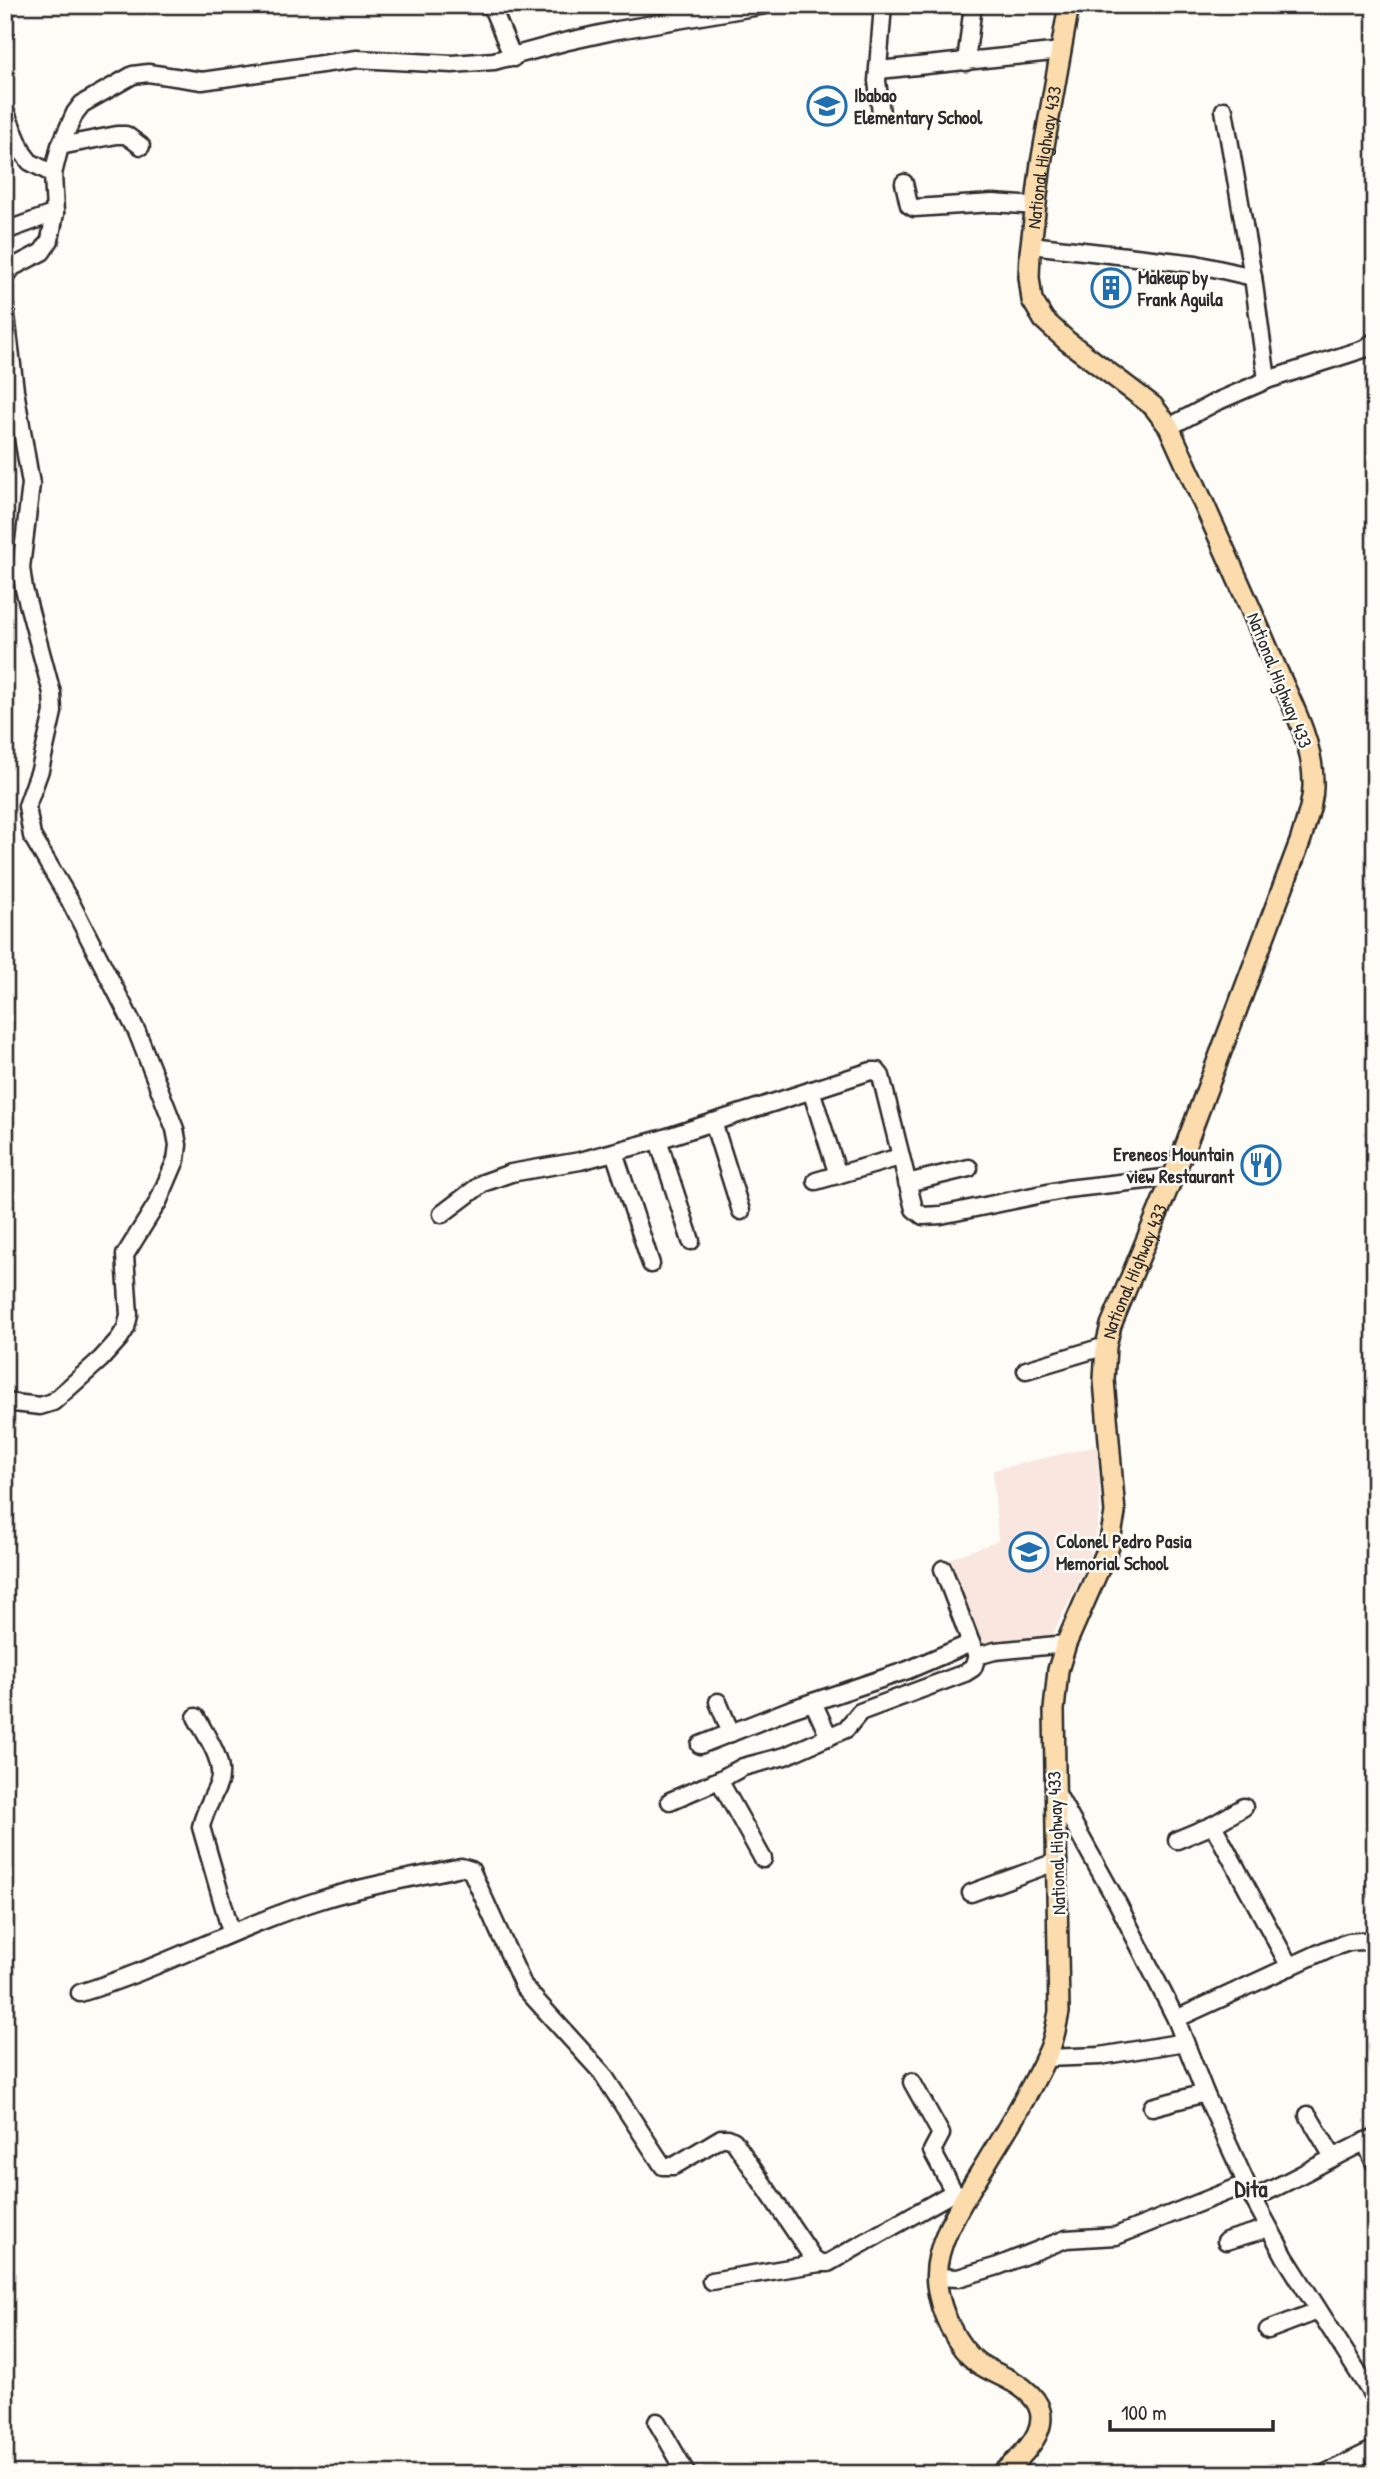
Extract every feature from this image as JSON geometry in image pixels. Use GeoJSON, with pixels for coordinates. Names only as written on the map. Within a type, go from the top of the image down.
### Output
{"type":"FeatureCollection","features":[{"type":"Feature","properties":{"kind":"main road","name":"National Highway 433"},"geometry":{"type":"LineString","coordinates":[[1002,2474],[1026,2450],[1039,2432],[1042,2415],[1035,2400],[1024,2389],[977,2362],[962,2346],[941,2305],[936,2277],[937,2263],[960,2194],[1045,2058],[1059,2012],[1054,1710],[1058,1670],[1066,1644],[1109,1546],[1115,1513],[1104,1380],[1106,1346],[1117,1308],[1172,1177],[1301,839],[1313,783],[1310,755],[1300,724],[1247,598],[1169,427],[1153,406],[1067,341],[1044,320],[1032,300],[1029,277],[1031,245],[1041,163],[1069,5]]}},
{"type":"Feature","properties":{"kind":"street"},"geometry":{"type":"LineString","coordinates":[[491,5],[513,58]]}},
{"type":"Feature","properties":{"kind":"street"},"geometry":{"type":"LineString","coordinates":[[5,277],[13,267],[42,252],[50,240],[55,213],[53,174],[60,146],[75,113],[82,104],[132,75],[148,73],[202,82],[357,59],[452,64],[513,58],[564,42],[618,30],[766,5]]}},
{"type":"Feature","properties":{"kind":"street"},"geometry":{"type":"LineString","coordinates":[[881,113],[877,81],[883,5]]}},
{"type":"Feature","properties":{"kind":"street"},"geometry":{"type":"LineString","coordinates":[[966,62],[973,5]]}},
{"type":"Feature","properties":{"kind":"street"},"geometry":{"type":"LineString","coordinates":[[879,70],[1062,51]]}},
{"type":"Feature","properties":{"kind":"street"},"geometry":{"type":"LineString","coordinates":[[1224,110],[1267,380]]}},
{"type":"Feature","properties":{"kind":"street"},"geometry":{"type":"LineString","coordinates":[[5,111],[23,153],[30,162],[53,174]]}},
{"type":"Feature","properties":{"kind":"street"},"geometry":{"type":"LineString","coordinates":[[60,146],[117,135],[126,135],[141,146]]}},
{"type":"Feature","properties":{"kind":"street"},"geometry":{"type":"LineString","coordinates":[[904,183],[909,205],[914,208],[993,203],[1036,206]]}},
{"type":"Feature","properties":{"kind":"street"},"geometry":{"type":"LineString","coordinates":[[8,230],[55,213]]}},
{"type":"Feature","properties":{"kind":"street"},"geometry":{"type":"LineString","coordinates":[[1031,245],[1196,264],[1252,276]]}},
{"type":"Feature","properties":{"kind":"street"},"geometry":{"type":"LineString","coordinates":[[5,307],[15,390],[31,484],[22,578],[52,693],[53,712],[40,770],[27,806],[29,826],[137,1032],[175,1129],[178,1145],[176,1160],[158,1202],[125,1255],[129,1315],[126,1328],[119,1339],[101,1359],[52,1402],[40,1406],[5,1402]]}},
{"type":"Feature","properties":{"kind":"street"},"geometry":{"type":"LineString","coordinates":[[1169,427],[1216,402],[1267,380],[1364,349],[1375,341]]}},
{"type":"Feature","properties":{"kind":"street"},"geometry":{"type":"LineString","coordinates":[[442,1214],[484,1183],[511,1173],[658,1140],[870,1071],[877,1071],[884,1087],[914,1209],[923,1216],[941,1215],[1067,1189],[1172,1177]]}},
{"type":"Feature","properties":{"kind":"street"},"geometry":{"type":"LineString","coordinates":[[811,1090],[838,1175]]}},
{"type":"Feature","properties":{"kind":"street"},"geometry":{"type":"LineString","coordinates":[[713,1122],[741,1211]]}},
{"type":"Feature","properties":{"kind":"street"},"geometry":{"type":"LineString","coordinates":[[658,1140],[691,1241]]}},
{"type":"Feature","properties":{"kind":"street"},"geometry":{"type":"LineString","coordinates":[[614,1152],[651,1264]]}},
{"type":"Feature","properties":{"kind":"street"},"geometry":{"type":"LineString","coordinates":[[816,1181],[900,1157]]}},
{"type":"Feature","properties":{"kind":"street"},"geometry":{"type":"LineString","coordinates":[[907,1183],[969,1168]]}},
{"type":"Feature","properties":{"kind":"street"},"geometry":{"type":"LineString","coordinates":[[1026,1370],[1106,1346]]}},
{"type":"Feature","properties":{"kind":"street"},"geometry":{"type":"LineString","coordinates":[[670,1801],[743,1767],[785,1756],[829,1737],[846,1729],[860,1713],[973,1668],[974,1649],[943,1569]]}},
{"type":"Feature","properties":{"kind":"street"},"geometry":{"type":"LineString","coordinates":[[700,1745],[813,1702],[974,1649],[995,1651],[1066,1644]]}},
{"type":"Feature","properties":{"kind":"street"},"geometry":{"type":"LineString","coordinates":[[718,1702],[731,1733]]}},
{"type":"Feature","properties":{"kind":"street"},"geometry":{"type":"LineString","coordinates":[[813,1702],[829,1737]]}},
{"type":"Feature","properties":{"kind":"street"},"geometry":{"type":"LineString","coordinates":[[196,1717],[220,1766],[221,1777],[203,1816],[201,1827],[231,1932]]}},
{"type":"Feature","properties":{"kind":"street"},"geometry":{"type":"LineString","coordinates":[[719,1780],[763,1859]]}},
{"type":"Feature","properties":{"kind":"street"},"geometry":{"type":"LineString","coordinates":[[1054,1789],[1118,1904],[1176,2019],[1205,2093],[1249,2191],[1318,2311],[1375,2399]]}},
{"type":"Feature","properties":{"kind":"street"},"geometry":{"type":"LineString","coordinates":[[1177,1840],[1213,1825],[1244,1807]]}},
{"type":"Feature","properties":{"kind":"street"},"geometry":{"type":"LineString","coordinates":[[1213,1825],[1290,1967]]}},
{"type":"Feature","properties":{"kind":"street"},"geometry":{"type":"LineString","coordinates":[[971,1894],[1058,1861]]}},
{"type":"Feature","properties":{"kind":"street"},"geometry":{"type":"LineString","coordinates":[[80,1993],[125,1980],[231,1932],[321,1899],[467,1867],[471,1870],[524,1987],[602,2073],[663,2166],[674,2166],[721,2138],[734,2141],[813,2258],[820,2263]]}},
{"type":"Feature","properties":{"kind":"street"},"geometry":{"type":"LineString","coordinates":[[1176,2019],[1349,1942],[1375,1940]]}},
{"type":"Feature","properties":{"kind":"street"},"geometry":{"type":"LineString","coordinates":[[1045,2058],[1100,2056],[1185,2042]]}},
{"type":"Feature","properties":{"kind":"street"},"geometry":{"type":"LineString","coordinates":[[711,2281],[828,2263],[960,2194],[932,2151],[941,2134],[912,2082]]}},
{"type":"Feature","properties":{"kind":"street"},"geometry":{"type":"LineString","coordinates":[[1152,2107],[1205,2093]]}},
{"type":"Feature","properties":{"kind":"street"},"geometry":{"type":"LineString","coordinates":[[1308,2115],[1333,2157]]}},
{"type":"Feature","properties":{"kind":"street"},"geometry":{"type":"LineString","coordinates":[[936,2277],[958,2278],[998,2266],[1066,2239],[1116,2236],[1249,2191],[1292,2181],[1370,2139],[1375,2164]]}},
{"type":"Feature","properties":{"kind":"street"},"geometry":{"type":"LineString","coordinates":[[1226,2241],[1269,2228]]}},
{"type":"Feature","properties":{"kind":"street"},"geometry":{"type":"LineString","coordinates":[[1268,2330],[1318,2311]]}},
{"type":"Feature","properties":{"kind":"street"},"geometry":{"type":"LineString","coordinates":[[657,2422],[687,2474]]}},
{"type":"Feature","properties":{"kind":"street"},"geometry":{"type":"LineString","coordinates":[[1324,2474],[1352,2468],[1375,2449]]}},
{"type":"Feature","properties":{"kind":"shaded area","name":"Colonel Pedro Pasia Memorial School"},"geometry":{"type":"Polygon","coordinates":[[[1097,1446],[1100,1506],[1096,1534],[1087,1566],[1045,1649],[976,1656],[938,1563],[998,1541],[993,1470],[1097,1446]]]}},
{"type":"Feature","properties":{"kind":"place","name":"Ibabao Elementary School"},"geometry":{"type":"Point","coordinates":[827,106]}},
{"type":"Feature","properties":{"kind":"place","name":"Makeup by Frank Aguila"},"geometry":{"type":"Point","coordinates":[1111,288]}},
{"type":"Feature","properties":{"kind":"place","name":"Ereneos Mountain view Restaurant"},"geometry":{"type":"Point","coordinates":[1261,1165]}},
{"type":"Feature","properties":{"kind":"place","name":"Colonel Pedro Pasia Memorial School"},"geometry":{"type":"Point","coordinates":[1029,1552]}},
{"type":"Feature","properties":{"kind":"district","name":"Dita"},"geometry":{"type":"Point","coordinates":[1251,2188]}}]}
